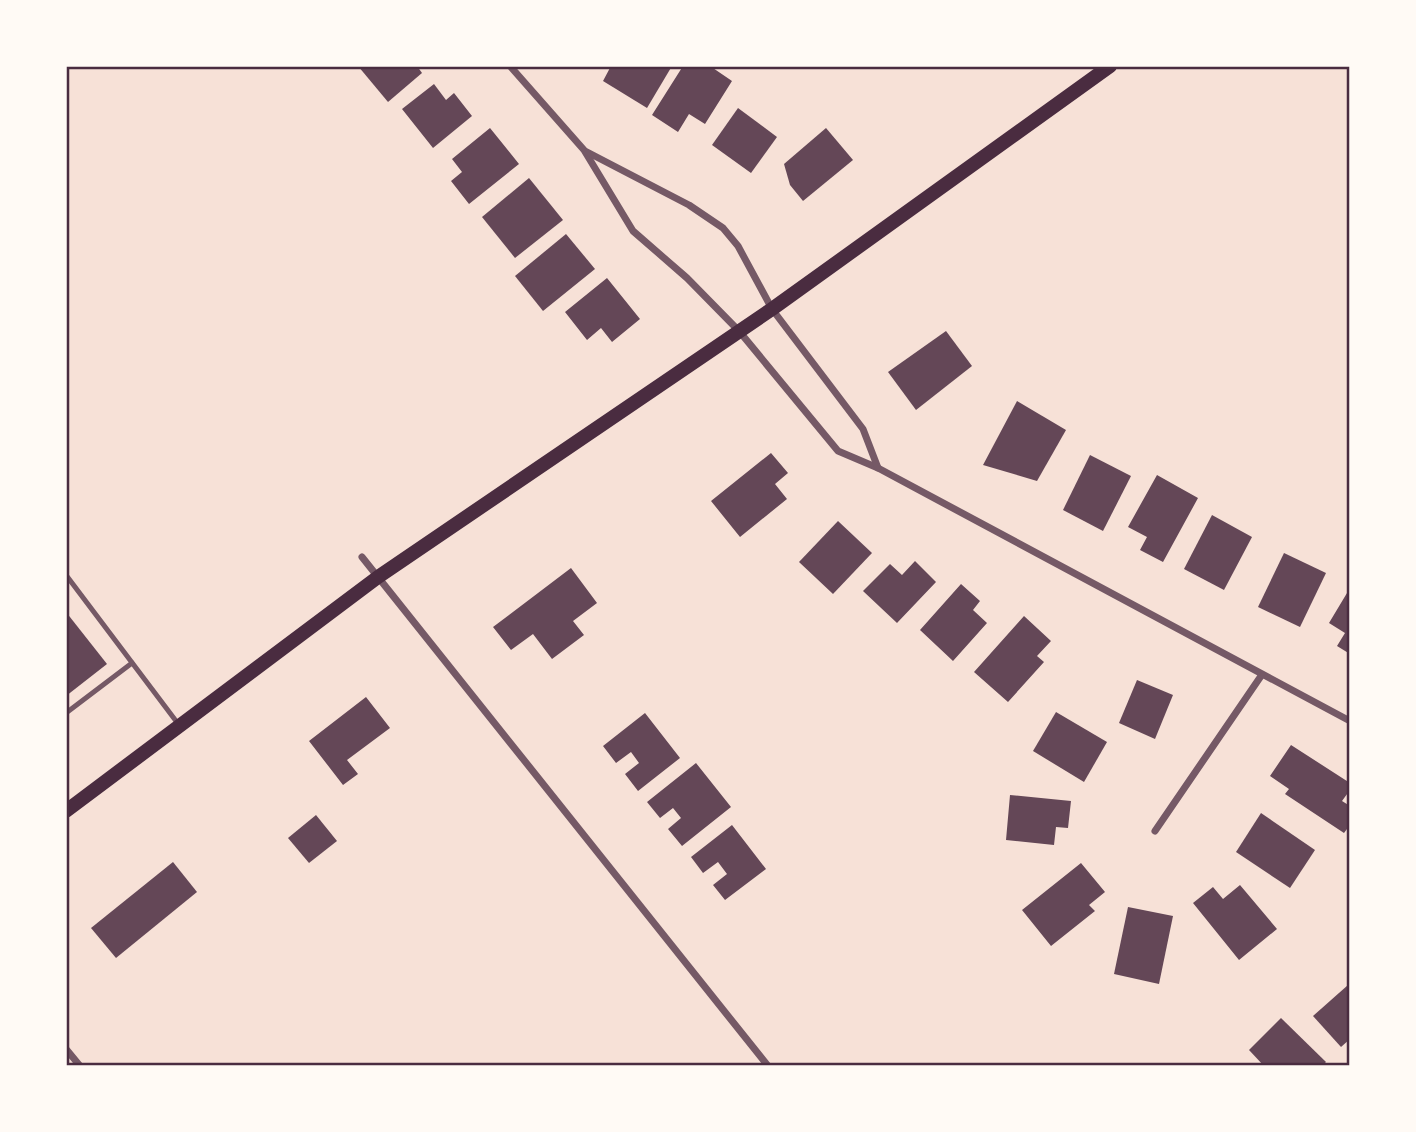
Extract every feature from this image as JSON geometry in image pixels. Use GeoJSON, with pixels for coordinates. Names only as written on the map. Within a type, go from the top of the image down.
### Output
{"type":"FeatureCollection","features":[{"type":"Feature","properties":{"kind":"main road"},"geometry":{"type":"LineString","coordinates":[[66,811],[378,577],[772,309],[1110,66]]}},
{"type":"Feature","properties":{"kind":"street"},"geometry":{"type":"LineString","coordinates":[[510,66],[584,150],[633,231],[687,278],[738,331],[838,451],[878,468],[1349,721]]}},
{"type":"Feature","properties":{"kind":"street"},"geometry":{"type":"LineString","coordinates":[[584,150],[689,205],[723,228],[738,246],[772,309],[863,429],[878,468]]}},
{"type":"Feature","properties":{"kind":"street"},"geometry":{"type":"LineString","coordinates":[[362,557],[768,1066]]}},
{"type":"Feature","properties":{"kind":"street"},"geometry":{"type":"LineString","coordinates":[[1155,831],[1261,676]]}},
{"type":"Feature","properties":{"kind":"street"},"geometry":{"type":"LineString","coordinates":[[66,1049],[80,1066]]}},
{"type":"Feature","properties":{"kind":"lane"},"geometry":{"type":"LineString","coordinates":[[66,575],[179,725]]}},
{"type":"Feature","properties":{"kind":"lane"},"geometry":{"type":"LineString","coordinates":[[66,713],[132,663]]}},
{"type":"Feature","properties":{"kind":"building"},"geometry":{"type":"Polygon","coordinates":[[[358,66],[417,66],[422,73],[388,102],[358,66]]]}},
{"type":"Feature","properties":{"kind":"building"},"geometry":{"type":"Polygon","coordinates":[[[611,66],[672,66],[647,108],[603,81],[611,66]]]}},
{"type":"Feature","properties":{"kind":"building"},"geometry":{"type":"Polygon","coordinates":[[[683,66],[710,66],[732,81],[705,124],[689,114],[678,132],[652,115],[683,66]]]}},
{"type":"Feature","properties":{"kind":"building"},"geometry":{"type":"Polygon","coordinates":[[[434,84],[446,100],[454,93],[472,116],[433,148],[402,109],[434,84]]]}},
{"type":"Feature","properties":{"kind":"building"},"geometry":{"type":"Polygon","coordinates":[[[738,108],[777,137],[751,173],[712,145],[738,108]]]}},
{"type":"Feature","properties":{"kind":"building"},"geometry":{"type":"Polygon","coordinates":[[[490,128],[519,164],[469,204],[451,181],[462,172],[452,159],[490,128]]]}},
{"type":"Feature","properties":{"kind":"building"},"geometry":{"type":"Polygon","coordinates":[[[826,128],[853,160],[803,201],[790,185],[784,164],[826,128]]]}},
{"type":"Feature","properties":{"kind":"building"},"geometry":{"type":"Polygon","coordinates":[[[529,178],[563,220],[515,258],[482,217],[529,178]]]}},
{"type":"Feature","properties":{"kind":"building"},"geometry":{"type":"Polygon","coordinates":[[[566,234],[595,269],[543,311],[515,276],[566,234]]]}},
{"type":"Feature","properties":{"kind":"building"},"geometry":{"type":"Polygon","coordinates":[[[607,278],[640,319],[612,342],[601,328],[587,340],[565,312],[607,278]]]}},
{"type":"Feature","properties":{"kind":"building"},"geometry":{"type":"Polygon","coordinates":[[[946,331],[972,366],[916,410],[888,372],[946,331]]]}},
{"type":"Feature","properties":{"kind":"building"},"geometry":{"type":"Polygon","coordinates":[[[1017,401],[1066,430],[1037,481],[983,465],[1017,401]]]}},
{"type":"Feature","properties":{"kind":"building"},"geometry":{"type":"Polygon","coordinates":[[[771,453],[788,473],[775,484],[787,499],[740,537],[711,501],[771,453]]]}},
{"type":"Feature","properties":{"kind":"building"},"geometry":{"type":"Polygon","coordinates":[[[1090,455],[1131,476],[1103,531],[1063,510],[1090,455]]]}},
{"type":"Feature","properties":{"kind":"building"},"geometry":{"type":"Polygon","coordinates":[[[1157,475],[1198,498],[1163,562],[1140,550],[1147,537],[1128,527],[1157,475]]]}},
{"type":"Feature","properties":{"kind":"building"},"geometry":{"type":"Polygon","coordinates":[[[1212,515],[1252,537],[1224,590],[1184,569],[1212,515]]]}},
{"type":"Feature","properties":{"kind":"building"},"geometry":{"type":"Polygon","coordinates":[[[838,521],[872,553],[833,594],[799,562],[838,521]]]}},
{"type":"Feature","properties":{"kind":"building"},"geometry":{"type":"Polygon","coordinates":[[[1284,553],[1326,573],[1300,627],[1258,607],[1284,553]]]}},
{"type":"Feature","properties":{"kind":"building"},"geometry":{"type":"Polygon","coordinates":[[[915,561],[936,582],[897,623],[863,591],[890,564],[902,575],[915,561]]]}},
{"type":"Feature","properties":{"kind":"building"},"geometry":{"type":"Polygon","coordinates":[[[571,568],[597,603],[573,621],[584,635],[552,659],[533,634],[511,650],[493,627],[571,568]]]}},
{"type":"Feature","properties":{"kind":"building"},"geometry":{"type":"Polygon","coordinates":[[[961,584],[980,601],[973,610],[987,623],[953,661],[920,630],[961,584]]]}},
{"type":"Feature","properties":{"kind":"building"},"geometry":{"type":"Polygon","coordinates":[[[1350,588],[1350,654],[1337,646],[1345,633],[1329,623],[1350,588]]]}},
{"type":"Feature","properties":{"kind":"building"},"geometry":{"type":"Polygon","coordinates":[[[66,612],[107,664],[66,696],[66,612]]]}},
{"type":"Feature","properties":{"kind":"building"},"geometry":{"type":"Polygon","coordinates":[[[1024,616],[1051,641],[1037,656],[1044,662],[1008,702],[974,672],[1024,616]]]}},
{"type":"Feature","properties":{"kind":"building"},"geometry":{"type":"Polygon","coordinates":[[[1137,680],[1173,695],[1155,739],[1119,723],[1137,680]]]}},
{"type":"Feature","properties":{"kind":"building"},"geometry":{"type":"Polygon","coordinates":[[[366,697],[390,728],[347,760],[358,774],[343,785],[309,741],[366,697]]]}},
{"type":"Feature","properties":{"kind":"building"},"geometry":{"type":"Polygon","coordinates":[[[1056,712],[1107,742],[1084,782],[1033,751],[1056,712]]]}},
{"type":"Feature","properties":{"kind":"building"},"geometry":{"type":"Polygon","coordinates":[[[645,713],[680,758],[638,791],[625,774],[639,763],[631,752],[616,763],[603,746],[645,713]]]}},
{"type":"Feature","properties":{"kind":"building"},"geometry":{"type":"Polygon","coordinates":[[[1291,745],[1350,783],[1350,790],[1342,801],[1350,806],[1350,825],[1344,833],[1285,794],[1289,789],[1270,776],[1291,745]]]}},
{"type":"Feature","properties":{"kind":"building"},"geometry":{"type":"Polygon","coordinates":[[[696,763],[731,807],[682,846],[668,829],[681,818],[673,808],[660,818],[647,802],[696,763]]]}},
{"type":"Feature","properties":{"kind":"building"},"geometry":{"type":"Polygon","coordinates":[[[1010,795],[1071,801],[1068,828],[1056,827],[1054,845],[1006,840],[1010,795]]]}},
{"type":"Feature","properties":{"kind":"building"},"geometry":{"type":"Polygon","coordinates":[[[1261,813],[1315,850],[1290,888],[1236,852],[1261,813]]]}},
{"type":"Feature","properties":{"kind":"building"},"geometry":{"type":"Polygon","coordinates":[[[316,815],[337,841],[309,863],[288,838],[316,815]]]}},
{"type":"Feature","properties":{"kind":"building"},"geometry":{"type":"Polygon","coordinates":[[[732,825],[766,869],[725,900],[713,885],[727,874],[718,862],[703,873],[691,857],[732,825]]]}},
{"type":"Feature","properties":{"kind":"building"},"geometry":{"type":"Polygon","coordinates":[[[173,862],[197,892],[116,958],[91,928],[173,862]]]}},
{"type":"Feature","properties":{"kind":"building"},"geometry":{"type":"Polygon","coordinates":[[[1081,863],[1105,892],[1089,905],[1095,911],[1051,946],[1022,910],[1081,863]]]}},
{"type":"Feature","properties":{"kind":"building"},"geometry":{"type":"Polygon","coordinates":[[[1240,885],[1277,929],[1239,960],[1193,903],[1213,887],[1223,899],[1240,885]]]}},
{"type":"Feature","properties":{"kind":"building"},"geometry":{"type":"Polygon","coordinates":[[[1128,907],[1173,916],[1159,984],[1114,974],[1128,907]]]}},
{"type":"Feature","properties":{"kind":"building"},"geometry":{"type":"Polygon","coordinates":[[[1348,985],[1350,1039],[1341,1047],[1313,1016],[1348,985]]]}},
{"type":"Feature","properties":{"kind":"building"},"geometry":{"type":"Polygon","coordinates":[[[1281,1018],[1326,1062],[1322,1066],[1264,1066],[1249,1050],[1281,1018]]]}}]}
